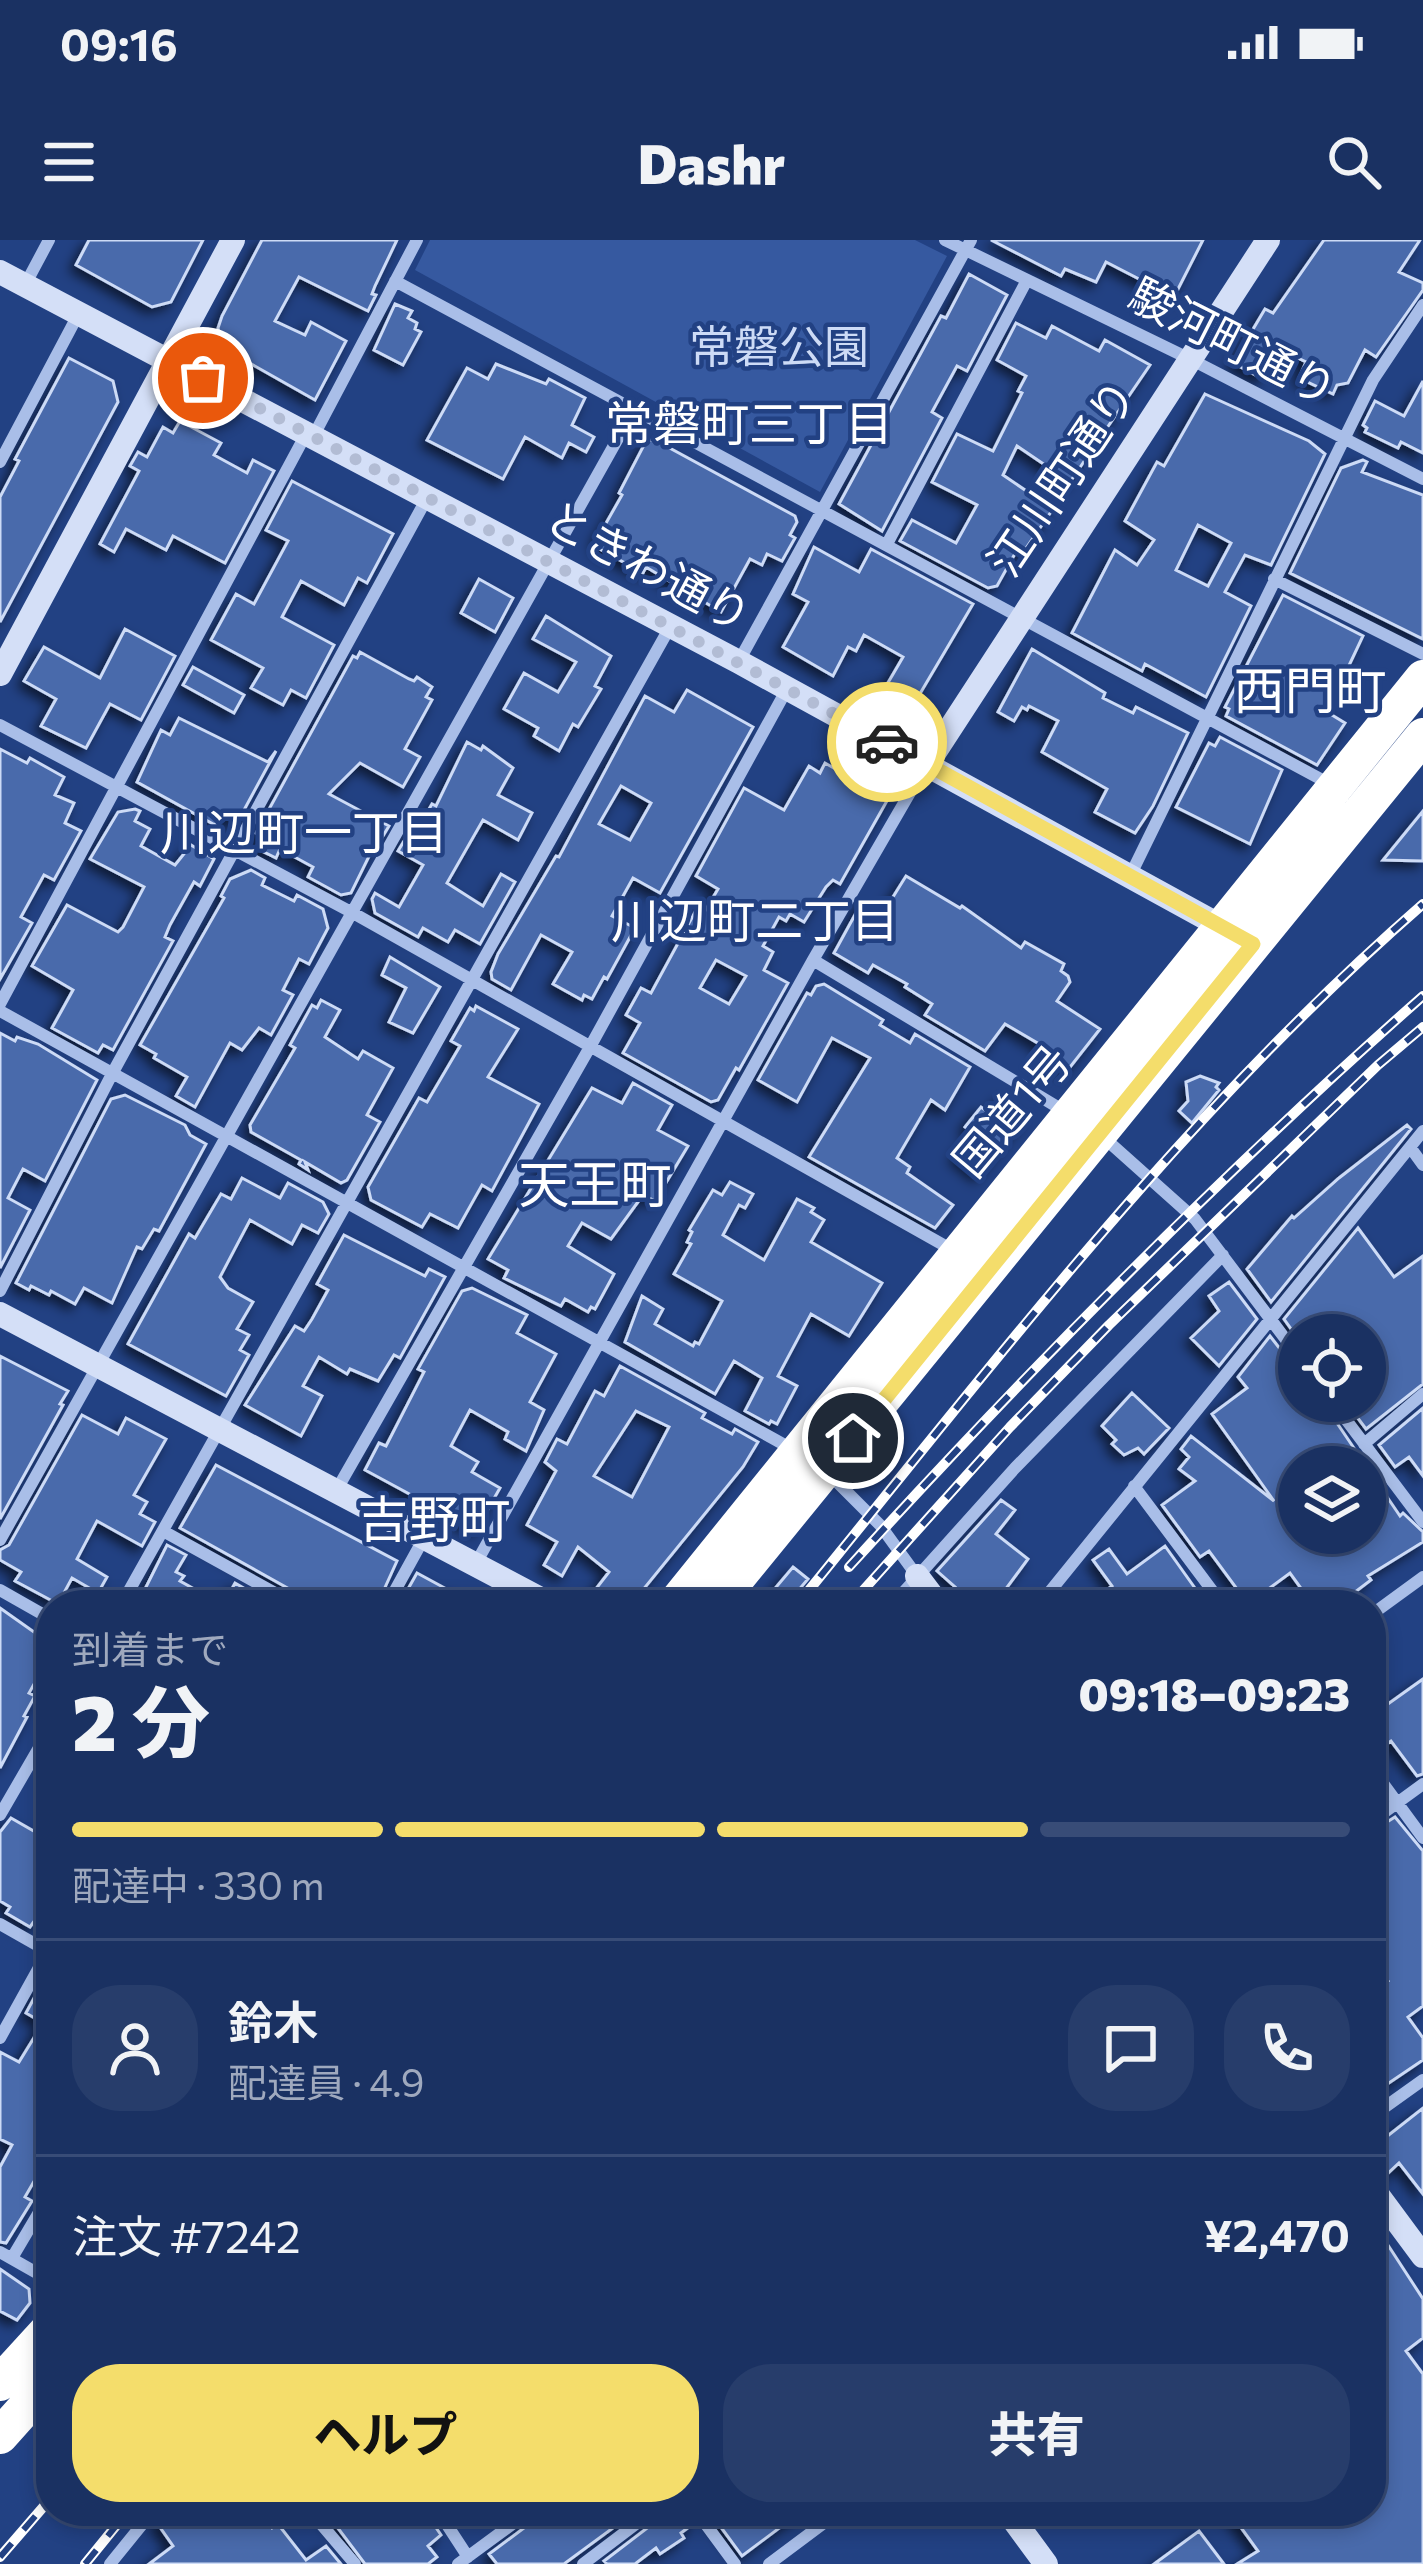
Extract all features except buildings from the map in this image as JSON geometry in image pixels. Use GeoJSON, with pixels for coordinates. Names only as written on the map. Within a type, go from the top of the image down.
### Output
{"type":"FeatureCollection","features":[{"type":"Feature","properties":{"kind":"highway","name":"国道1号"},"geometry":{"type":"LineString","coordinates":[[1238,935],[1335,787],[1423,678]]}},
{"type":"Feature","properties":{"kind":"highway","name":"国道1号"},"geometry":{"type":"LineString","coordinates":[[688,1590],[811,1461],[1238,935],[1423,736]]}},
{"type":"Feature","properties":{"kind":"highway","name":"国道1号"},"geometry":{"type":"LineString","coordinates":[[725,1590],[957,1253],[1085,1125]]}},
{"type":"Feature","properties":{"kind":"highway"},"geometry":{"type":"LineString","coordinates":[[0,2384],[36,2344]]}},
{"type":"Feature","properties":{"kind":"highway"},"geometry":{"type":"LineString","coordinates":[[0,2436],[36,2396]]}},
{"type":"Feature","properties":{"kind":"street"},"geometry":{"type":"LineString","coordinates":[[25,285],[49,240]]}},
{"type":"Feature","properties":{"kind":"street"},"geometry":{"type":"LineString","coordinates":[[0,674],[233,240]]}},
{"type":"Feature","properties":{"kind":"street"},"geometry":{"type":"LineString","coordinates":[[417,240],[0,1007],[112,1074],[811,1461],[880,1525],[928,1590]]}},
{"type":"Feature","properties":{"kind":"street","name":"駿河町通り"},"geometry":{"type":"LineString","coordinates":[[945,240],[968,245],[1028,280],[1423,479]]}},
{"type":"Feature","properties":{"kind":"street","name":"江川町通り"},"geometry":{"type":"LineString","coordinates":[[927,764],[1268,240]]}},
{"type":"Feature","properties":{"kind":"street"},"geometry":{"type":"LineString","coordinates":[[739,662],[968,245]]}},
{"type":"Feature","properties":{"kind":"street","name":"ときわ通り"},"geometry":{"type":"LineString","coordinates":[[0,272],[739,662],[1238,935]]}},
{"type":"Feature","properties":{"kind":"street"},"geometry":{"type":"LineString","coordinates":[[887,544],[1028,280]]}},
{"type":"Feature","properties":{"kind":"street"},"geometry":{"type":"LineString","coordinates":[[395,281],[1335,787]]}},
{"type":"Feature","properties":{"kind":"street"},"geometry":{"type":"LineString","coordinates":[[1130,876],[1373,380],[1423,305]]}},
{"type":"Feature","properties":{"kind":"street"},"geometry":{"type":"LineString","coordinates":[[0,462],[79,313]]}},
{"type":"Feature","properties":{"kind":"street"},"geometry":{"type":"LineString","coordinates":[[0,1540],[635,408]]}},
{"type":"Feature","properties":{"kind":"street"},"geometry":{"type":"LineString","coordinates":[[0,1291],[112,1074],[427,499]]}},
{"type":"Feature","properties":{"kind":"street"},"geometry":{"type":"LineString","coordinates":[[1274,578],[1423,654]]}},
{"type":"Feature","properties":{"kind":"street"},"geometry":{"type":"LineString","coordinates":[[130,1590],[670,627]]}},
{"type":"Feature","properties":{"kind":"street"},"geometry":{"type":"LineString","coordinates":[[336,1491],[466,1269],[787,688]]}},
{"type":"Feature","properties":{"kind":"street"},"geometry":{"type":"LineString","coordinates":[[0,724],[353,913],[957,1253]]}},
{"type":"Feature","properties":{"kind":"street"},"geometry":{"type":"LineString","coordinates":[[475,1564],[927,764]]}},
{"type":"Feature","properties":{"kind":"street"},"geometry":{"type":"LineString","coordinates":[[813,960],[1085,1125],[1195,1219],[1278,1328]]}},
{"type":"Feature","properties":{"kind":"street"},"geometry":{"type":"LineString","coordinates":[[1051,1590],[1423,1131]]}},
{"type":"Feature","properties":{"kind":"street"},"geometry":{"type":"LineString","coordinates":[[1410,1147],[1423,1165]]}},
{"type":"Feature","properties":{"kind":"street"},"geometry":{"type":"LineString","coordinates":[[905,1590],[1222,1255]]}},
{"type":"Feature","properties":{"kind":"street"},"geometry":{"type":"LineString","coordinates":[[0,1314],[524,1590]]}},
{"type":"Feature","properties":{"kind":"street"},"geometry":{"type":"LineString","coordinates":[[1364,1444],[1423,1394]]}},
{"type":"Feature","properties":{"kind":"street"},"geometry":{"type":"LineString","coordinates":[[1348,1422],[1423,1522]]}},
{"type":"Feature","properties":{"kind":"street"},"geometry":{"type":"LineString","coordinates":[[1134,1486],[1211,1590]]}},
{"type":"Feature","properties":{"kind":"street"},"geometry":{"type":"LineString","coordinates":[[163,1531],[270,1590]]}},
{"type":"Feature","properties":{"kind":"street"},"geometry":{"type":"LineString","coordinates":[[395,1590],[424,1538]]}},
{"type":"Feature","properties":{"kind":"street"},"geometry":{"type":"LineString","coordinates":[[1386,1604],[1423,1576]]}},
{"type":"Feature","properties":{"kind":"street"},"geometry":{"type":"LineString","coordinates":[[0,1590],[36,1610]]}},
{"type":"Feature","properties":{"kind":"street"},"geometry":{"type":"LineString","coordinates":[[0,1815],[36,1753]]}},
{"type":"Feature","properties":{"kind":"street"},"geometry":{"type":"LineString","coordinates":[[1386,1811],[1423,1784]]}},
{"type":"Feature","properties":{"kind":"street"},"geometry":{"type":"LineString","coordinates":[[1386,1788],[1423,1838]]}},
{"type":"Feature","properties":{"kind":"street"},"geometry":{"type":"LineString","coordinates":[[0,1924],[36,1943]]}},
{"type":"Feature","properties":{"kind":"street"},"geometry":{"type":"LineString","coordinates":[[0,2038],[36,1975]]}},
{"type":"Feature","properties":{"kind":"street"},"geometry":{"type":"LineString","coordinates":[[1386,2106],[1423,2080]]}},
{"type":"Feature","properties":{"kind":"street"},"geometry":{"type":"LineString","coordinates":[[1386,2206],[1423,2256]]}},
{"type":"Feature","properties":{"kind":"street"},"geometry":{"type":"LineString","coordinates":[[36,2213],[6,2255],[36,2272]]}},
{"type":"Feature","properties":{"kind":"street"},"geometry":{"type":"LineString","coordinates":[[110,2564],[141,2526]]}},
{"type":"Feature","properties":{"kind":"street"},"geometry":{"type":"LineString","coordinates":[[323,2526],[355,2564]]}},
{"type":"Feature","properties":{"kind":"street"},"geometry":{"type":"LineString","coordinates":[[446,2526],[463,2560],[509,2526]]}},
{"type":"Feature","properties":{"kind":"street"},"geometry":{"type":"LineString","coordinates":[[583,2564],[633,2526]]}},
{"type":"Feature","properties":{"kind":"street"},"geometry":{"type":"LineString","coordinates":[[707,2526],[735,2564]]}},
{"type":"Feature","properties":{"kind":"street"},"geometry":{"type":"LineString","coordinates":[[769,2564],[820,2526]]}},
{"type":"Feature","properties":{"kind":"street"},"geometry":{"type":"LineString","coordinates":[[1018,2526],[1046,2564]]}},
{"type":"Feature","properties":{"kind":"green space","name":"常磐公園"},"geometry":{"type":"Polygon","coordinates":[[[430,240],[915,240],[947,256],[820,492],[415,270],[430,240]]]}},
{"type":"Feature","properties":{"kind":"railway"},"geometry":{"type":"LineString","coordinates":[[809,1590],[1173,1152],[1336,983],[1423,904]]}},
{"type":"Feature","properties":{"kind":"railway"},"geometry":{"type":"LineString","coordinates":[[849,1567],[1128,1274],[1423,996]]}},
{"type":"Feature","properties":{"kind":"railway"},"geometry":{"type":"LineString","coordinates":[[863,1590],[1109,1325],[1423,1027]]}},
{"type":"Feature","properties":{"kind":"railway"},"geometry":{"type":"LineString","coordinates":[[0,2557],[36,2515]]}},
{"type":"Feature","properties":{"kind":"railway"},"geometry":{"type":"LineString","coordinates":[[85,2564],[116,2526]]}},
{"type":"Feature","properties":{"kind":"way so far"},"geometry":{"type":"LineString","coordinates":[[203,378],[887,742]]}},
{"type":"Feature","properties":{"kind":"district","name":"常磐町三丁目"},"geometry":{"type":"Point","coordinates":[749,424]}},
{"type":"Feature","properties":{"kind":"district","name":"西門町"},"geometry":{"type":"Point","coordinates":[1310,691]}},
{"type":"Feature","properties":{"kind":"district","name":"川辺町一丁目"},"geometry":{"type":"Point","coordinates":[304,833]}},
{"type":"Feature","properties":{"kind":"district","name":"川辺町二丁目"},"geometry":{"type":"Point","coordinates":[755,921]}},
{"type":"Feature","properties":{"kind":"district","name":"天王町"},"geometry":{"type":"Point","coordinates":[595,1185]}},
{"type":"Feature","properties":{"kind":"district","name":"吉野町"},"geometry":{"type":"Point","coordinates":[434,1520]}},
{"type":"Feature","properties":{"kind":"route"},"geometry":{"type":"LineString","coordinates":[[853,1438],[1253,944],[887,742]]}}]}
